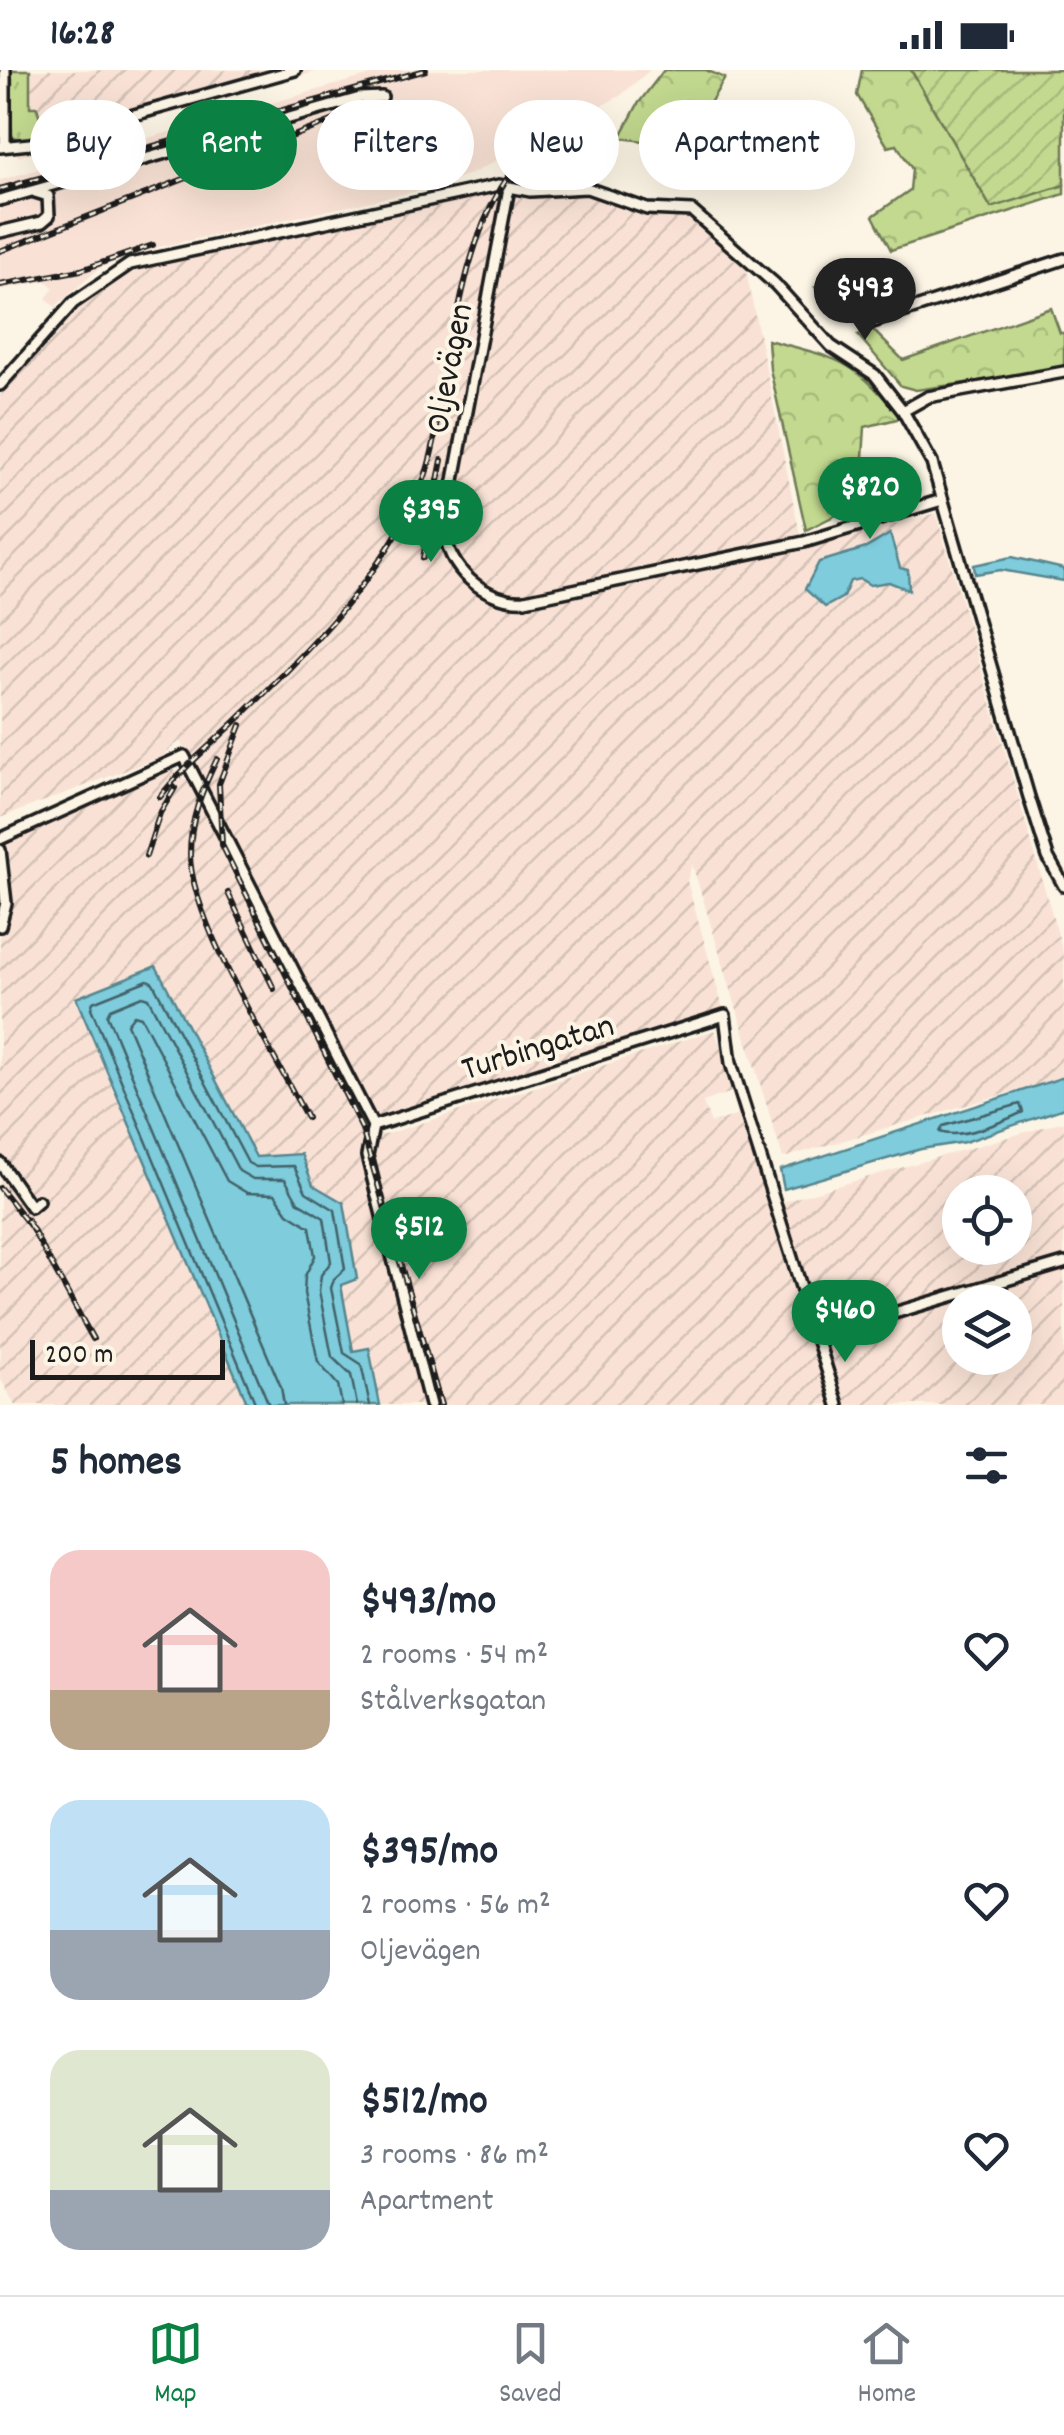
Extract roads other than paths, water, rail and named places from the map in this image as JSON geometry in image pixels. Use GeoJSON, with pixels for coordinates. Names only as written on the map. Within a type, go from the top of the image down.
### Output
{"type":"FeatureCollection","features":[{"type":"Feature","properties":{"kind":"street"},"geometry":{"type":"LineString","coordinates":[[6,70],[3,147],[295,70]]}},
{"type":"Feature","properties":{"kind":"street"},"geometry":{"type":"LineString","coordinates":[[0,200],[360,98],[382,97]]}},
{"type":"Feature","properties":{"kind":"street"},"geometry":{"type":"LineString","coordinates":[[0,385],[73,304],[130,264],[494,187]]}},
{"type":"Feature","properties":{"kind":"street","name":"Oljevägen"},"geometry":{"type":"LineString","coordinates":[[510,190],[444,528],[446,551],[454,566],[498,597],[511,601],[788,545],[942,500]]}},
{"type":"Feature","properties":{"kind":"street"},"geometry":{"type":"LineString","coordinates":[[520,190],[558,190]]}},
{"type":"Feature","properties":{"kind":"street"},"geometry":{"type":"LineString","coordinates":[[593,190],[647,208],[692,210],[775,284],[831,346],[876,376],[903,411],[932,463],[1029,797],[1048,857],[1064,886]]}},
{"type":"Feature","properties":{"kind":"street"},"geometry":{"type":"LineString","coordinates":[[0,232],[42,222],[49,216],[48,196],[32,191]]}},
{"type":"Feature","properties":{"kind":"street"},"geometry":{"type":"LineString","coordinates":[[870,323],[1064,259]]}},
{"type":"Feature","properties":{"kind":"street"},"geometry":{"type":"LineString","coordinates":[[903,411],[928,397],[1064,372]]}},
{"type":"Feature","properties":{"kind":"street"},"geometry":{"type":"LineString","coordinates":[[0,839],[184,756],[373,1126],[368,1156],[430,1405]]}},
{"type":"Feature","properties":{"kind":"street"},"geometry":{"type":"LineString","coordinates":[[0,850],[6,903],[0,926]]}},
{"type":"Feature","properties":{"kind":"street","name":"Turbingatan"},"geometry":{"type":"LineString","coordinates":[[373,1126],[725,1015],[731,1063],[838,1405]]}},
{"type":"Feature","properties":{"kind":"street"},"geometry":{"type":"LineString","coordinates":[[0,1163],[35,1207]]}},
{"type":"Feature","properties":{"kind":"street"},"geometry":{"type":"LineString","coordinates":[[816,1336],[1064,1263]]}},
{"type":"Feature","properties":{"kind":"water"},"geometry":{"type":"Polygon","coordinates":[[[890,534],[900,568],[908,570],[909,590],[889,582],[870,585],[860,579],[850,581],[843,597],[825,607],[805,589],[819,562],[866,548],[890,534]]]}},
{"type":"Feature","properties":{"kind":"water"},"geometry":{"type":"Polygon","coordinates":[[[1012,557],[1064,569],[1064,581],[1001,570],[975,574],[974,565],[1012,557]]]}},
{"type":"Feature","properties":{"kind":"water"},"geometry":{"type":"Polygon","coordinates":[[[156,966],[256,1157],[301,1154],[313,1185],[344,1203],[357,1279],[341,1285],[353,1351],[369,1348],[380,1405],[248,1405],[76,998],[156,966]]]}},
{"type":"Feature","properties":{"kind":"water"},"geometry":{"type":"Polygon","coordinates":[[[1064,1077],[1064,1108],[965,1142],[921,1149],[784,1189],[780,1170],[1064,1077]]]}},
{"type":"Feature","properties":{"kind":"railway"},"geometry":{"type":"LineString","coordinates":[[0,189],[426,70]]}},
{"type":"Feature","properties":{"kind":"railway"},"geometry":{"type":"LineString","coordinates":[[0,251],[317,127]]}},
{"type":"Feature","properties":{"kind":"railway"},"geometry":{"type":"LineString","coordinates":[[160,797],[317,639],[366,579],[408,514],[434,443],[465,282],[477,242],[501,190]]}},
{"type":"Feature","properties":{"kind":"railway"},"geometry":{"type":"LineString","coordinates":[[0,285],[81,270],[153,245]]}},
{"type":"Feature","properties":{"kind":"railway"},"geometry":{"type":"LineString","coordinates":[[423,558],[442,460]]}},
{"type":"Feature","properties":{"kind":"railway"},"geometry":{"type":"LineString","coordinates":[[241,725],[219,784],[222,845],[362,1129],[441,1405]]}},
{"type":"Feature","properties":{"kind":"railway"},"geometry":{"type":"LineString","coordinates":[[217,759],[192,829],[194,882],[218,950],[307,1118]]}},
{"type":"Feature","properties":{"kind":"railway"},"geometry":{"type":"LineString","coordinates":[[146,856],[160,813],[175,788]]}},
{"type":"Feature","properties":{"kind":"railway"},"geometry":{"type":"LineString","coordinates":[[228,893],[274,989]]}},
{"type":"Feature","properties":{"kind":"railway"},"geometry":{"type":"LineString","coordinates":[[0,1188],[34,1231]]}},
{"type":"Feature","properties":{"kind":"railway"},"geometry":{"type":"LineString","coordinates":[[27,1220],[93,1339]]}}]}
